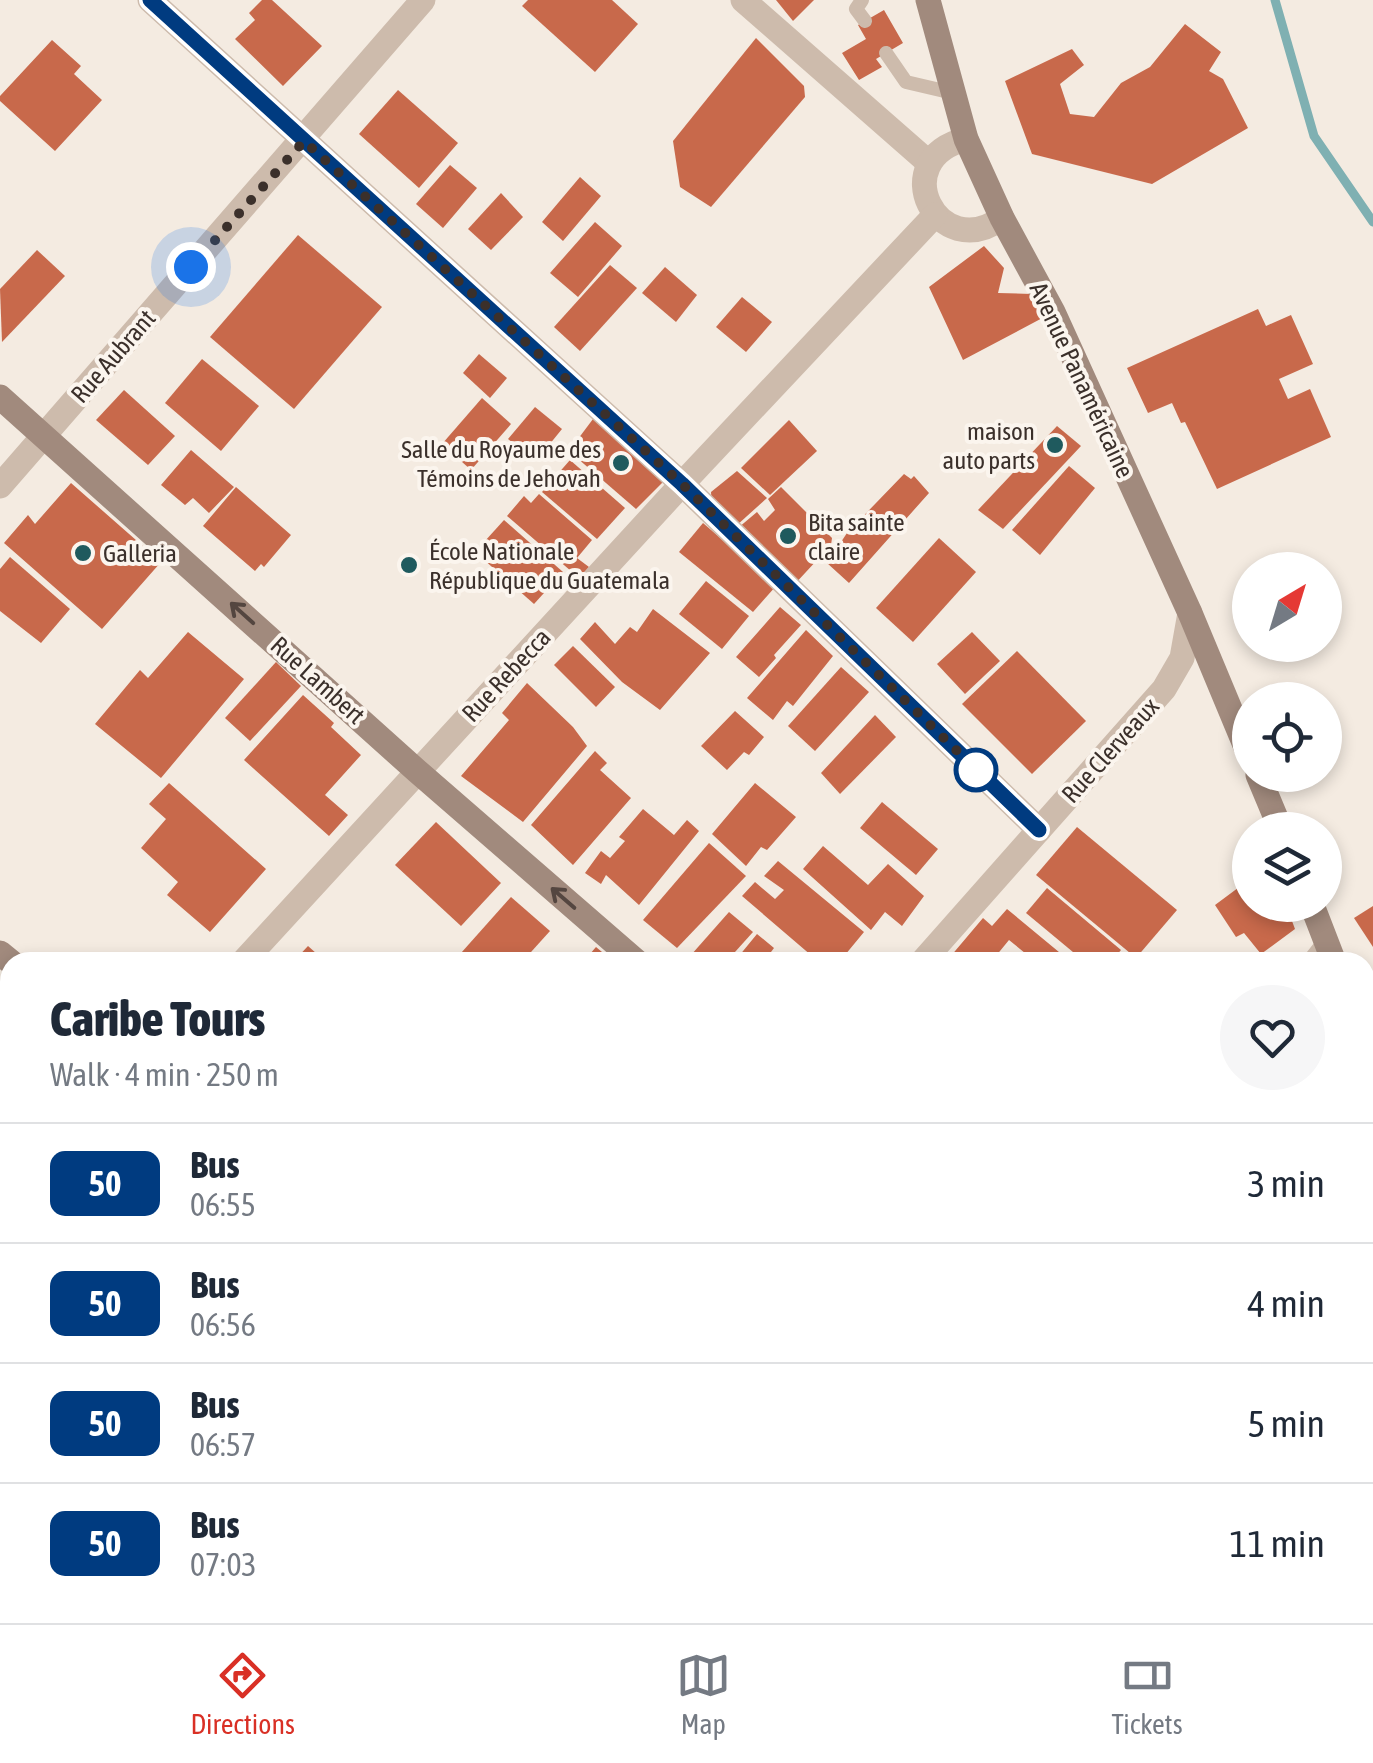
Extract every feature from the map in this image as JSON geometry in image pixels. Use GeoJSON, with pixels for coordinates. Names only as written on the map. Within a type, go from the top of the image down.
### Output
{"type":"FeatureCollection","features":[{"type":"Feature","properties":{"kind":"main road","name":"Avenue Panaméricaine"},"geometry":{"type":"LineString","coordinates":[[928,0],[966,138],[1002,218],[1054,312],[1232,713]]}},
{"type":"Feature","properties":{"kind":"main road","name":"Rue Lambert"},"geometry":{"type":"LineString","coordinates":[[0,397],[625,952]]}},
{"type":"Feature","properties":{"kind":"main road"},"geometry":{"type":"LineString","coordinates":[[1319,922],[1330,951]]}},
{"type":"Feature","properties":{"kind":"street"},"geometry":{"type":"LineString","coordinates":[[150,0],[682,484],[1039,830]]}},
{"type":"Feature","properties":{"kind":"street","name":"Rue Aubrant"},"geometry":{"type":"LineString","coordinates":[[0,486],[423,0]]}},
{"type":"Feature","properties":{"kind":"street"},"geometry":{"type":"LineString","coordinates":[[743,0],[929,164]]}},
{"type":"Feature","properties":{"kind":"street"},"geometry":{"type":"LineString","coordinates":[[966,138],[938,151],[929,164],[924,190],[943,222],[963,230],[984,228],[1002,218]]}},
{"type":"Feature","properties":{"kind":"street","name":"Rue Rebecca"},"geometry":{"type":"LineString","coordinates":[[251,952],[936,214]]}},
{"type":"Feature","properties":{"kind":"street","name":"Rue Clerveaux"},"geometry":{"type":"LineString","coordinates":[[931,952],[1164,689],[1182,658],[1190,613]]}},
{"type":"Feature","properties":{"kind":"lane"},"geometry":{"type":"LineString","coordinates":[[862,0],[856,9],[865,22]]}},
{"type":"Feature","properties":{"kind":"lane"},"geometry":{"type":"LineString","coordinates":[[886,53],[906,82],[953,93]]}},
{"type":"Feature","properties":{"kind":"building"},"geometry":{"type":"Polygon","coordinates":[[[262,0],[272,0],[322,46],[283,86],[235,39],[255,20],[249,13],[262,0]]]}},
{"type":"Feature","properties":{"kind":"building"},"geometry":{"type":"Polygon","coordinates":[[[528,0],[612,0],[638,24],[595,72],[522,6],[528,0]]]}},
{"type":"Feature","properties":{"kind":"building"},"geometry":{"type":"Polygon","coordinates":[[[776,0],[814,0],[793,21],[776,0]]]}},
{"type":"Feature","properties":{"kind":"building"},"geometry":{"type":"Polygon","coordinates":[[[884,10],[903,43],[876,59],[882,67],[859,80],[842,53],[866,39],[858,25],[884,10]]]}},
{"type":"Feature","properties":{"kind":"building"},"geometry":{"type":"Polygon","coordinates":[[[1185,24],[1221,52],[1209,71],[1223,79],[1248,128],[1152,184],[1032,154],[1005,81],[1072,49],[1084,65],[1060,84],[1070,114],[1094,117],[1121,83],[1150,67],[1185,24]]]}},
{"type":"Feature","properties":{"kind":"building"},"geometry":{"type":"Polygon","coordinates":[[[756,38],[804,86],[805,97],[711,207],[680,187],[673,141],[756,38]]]}},
{"type":"Feature","properties":{"kind":"building"},"geometry":{"type":"Polygon","coordinates":[[[52,40],[81,66],[74,74],[102,100],[55,151],[0,101],[0,96],[52,40]]]}},
{"type":"Feature","properties":{"kind":"building"},"geometry":{"type":"Polygon","coordinates":[[[398,90],[458,143],[419,188],[359,134],[398,90]]]}},
{"type":"Feature","properties":{"kind":"building"},"geometry":{"type":"Polygon","coordinates":[[[450,165],[477,188],[443,228],[416,204],[450,165]]]}},
{"type":"Feature","properties":{"kind":"building"},"geometry":{"type":"Polygon","coordinates":[[[580,177],[601,196],[563,241],[542,222],[580,177]]]}},
{"type":"Feature","properties":{"kind":"building"},"geometry":{"type":"Polygon","coordinates":[[[501,193],[523,217],[491,250],[468,229],[501,193]]]}},
{"type":"Feature","properties":{"kind":"building"},"geometry":{"type":"Polygon","coordinates":[[[595,222],[622,246],[578,297],[550,273],[595,222]]]}},
{"type":"Feature","properties":{"kind":"building"},"geometry":{"type":"Polygon","coordinates":[[[298,235],[382,307],[294,409],[210,337],[298,235]]]}},
{"type":"Feature","properties":{"kind":"building"},"geometry":{"type":"Polygon","coordinates":[[[984,246],[1004,268],[998,293],[1032,294],[1048,315],[963,360],[929,287],[984,246]]]}},
{"type":"Feature","properties":{"kind":"building"},"geometry":{"type":"Polygon","coordinates":[[[37,250],[65,276],[2,342],[0,289],[37,250]]]}},
{"type":"Feature","properties":{"kind":"building"},"geometry":{"type":"Polygon","coordinates":[[[610,265],[637,288],[580,351],[554,327],[610,265]]]}},
{"type":"Feature","properties":{"kind":"building"},"geometry":{"type":"Polygon","coordinates":[[[665,267],[697,295],[676,322],[642,293],[665,267]]]}},
{"type":"Feature","properties":{"kind":"building"},"geometry":{"type":"Polygon","coordinates":[[[742,297],[772,322],[746,352],[716,327],[742,297]]]}},
{"type":"Feature","properties":{"kind":"building"},"geometry":{"type":"Polygon","coordinates":[[[1258,309],[1266,326],[1291,315],[1313,364],[1279,379],[1288,399],[1310,389],[1331,437],[1217,489],[1172,403],[1148,413],[1127,368],[1258,309]]]}},
{"type":"Feature","properties":{"kind":"building"},"geometry":{"type":"Polygon","coordinates":[[[479,354],[507,378],[490,398],[463,373],[479,354]]]}},
{"type":"Feature","properties":{"kind":"building"},"geometry":{"type":"Polygon","coordinates":[[[202,359],[259,406],[221,451],[165,403],[202,359]]]}},
{"type":"Feature","properties":{"kind":"building"},"geometry":{"type":"Polygon","coordinates":[[[124,390],[175,436],[148,465],[96,420],[124,390]]]}},
{"type":"Feature","properties":{"kind":"building"},"geometry":{"type":"Polygon","coordinates":[[[482,398],[511,424],[471,470],[442,444],[482,398]]]}},
{"type":"Feature","properties":{"kind":"building"},"geometry":{"type":"Polygon","coordinates":[[[535,407],[562,429],[536,461],[508,439],[535,407]]]}},
{"type":"Feature","properties":{"kind":"building"},"geometry":{"type":"Polygon","coordinates":[[[593,419],[668,477],[636,509],[569,451],[593,419]]]}},
{"type":"Feature","properties":{"kind":"building"},"geometry":{"type":"Polygon","coordinates":[[[789,420],[817,451],[770,495],[741,468],[789,420]]]}},
{"type":"Feature","properties":{"kind":"building"},"geometry":{"type":"Polygon","coordinates":[[[1057,426],[1081,446],[1003,529],[978,510],[1057,426]]]}},
{"type":"Feature","properties":{"kind":"building"},"geometry":{"type":"Polygon","coordinates":[[[191,450],[234,487],[209,513],[193,498],[185,505],[161,485],[191,450]]]}},
{"type":"Feature","properties":{"kind":"building"},"geometry":{"type":"Polygon","coordinates":[[[570,460],[625,508],[597,539],[542,492],[570,460]]]}},
{"type":"Feature","properties":{"kind":"building"},"geometry":{"type":"Polygon","coordinates":[[[1069,466],[1095,488],[1040,555],[1012,530],[1069,466]]]}},
{"type":"Feature","properties":{"kind":"building"},"geometry":{"type":"Polygon","coordinates":[[[737,471],[767,498],[736,526],[712,506],[711,492],[737,471]]]}},
{"type":"Feature","properties":{"kind":"building"},"geometry":{"type":"Polygon","coordinates":[[[904,474],[911,479],[914,476],[929,493],[849,583],[827,563],[847,533],[904,474]]]}},
{"type":"Feature","properties":{"kind":"building","name":"Galleria"},"geometry":{"type":"Polygon","coordinates":[[[71,483],[161,562],[102,629],[4,543],[28,515],[35,524],[71,483]]]}},
{"type":"Feature","properties":{"kind":"building"},"geometry":{"type":"Polygon","coordinates":[[[236,487],[291,535],[264,567],[261,564],[255,571],[203,526],[236,487]]]}},
{"type":"Feature","properties":{"kind":"building"},"geometry":{"type":"Polygon","coordinates":[[[781,487],[832,538],[831,545],[793,586],[738,528],[757,512],[764,521],[775,510],[768,499],[781,487]]]}},
{"type":"Feature","properties":{"kind":"building"},"geometry":{"type":"Polygon","coordinates":[[[539,494],[592,540],[577,558],[589,567],[579,578],[507,516],[524,496],[531,503],[539,494]]]}},
{"type":"Feature","properties":{"kind":"building"},"geometry":{"type":"Polygon","coordinates":[[[504,520],[563,572],[534,604],[475,552],[504,520]]]}},
{"type":"Feature","properties":{"kind":"building"},"geometry":{"type":"Polygon","coordinates":[[[703,523],[776,586],[753,612],[679,552],[703,523]]]}},
{"type":"Feature","properties":{"kind":"building"},"geometry":{"type":"Polygon","coordinates":[[[939,538],[976,572],[913,642],[876,608],[939,538]]]}},
{"type":"Feature","properties":{"kind":"building"},"geometry":{"type":"Polygon","coordinates":[[[10,557],[70,609],[41,643],[0,611],[0,569],[10,557]]]}},
{"type":"Feature","properties":{"kind":"building"},"geometry":{"type":"Polygon","coordinates":[[[706,581],[749,616],[722,649],[679,614],[706,581]]]}},
{"type":"Feature","properties":{"kind":"building"},"geometry":{"type":"Polygon","coordinates":[[[780,607],[801,625],[759,677],[736,657],[780,607]]]}},
{"type":"Feature","properties":{"kind":"building"},"geometry":{"type":"Polygon","coordinates":[[[653,609],[710,653],[660,710],[622,682],[580,639],[595,622],[615,644],[630,627],[637,632],[653,609]]]}},
{"type":"Feature","properties":{"kind":"building"},"geometry":{"type":"Polygon","coordinates":[[[806,630],[833,656],[793,706],[787,701],[773,720],[747,698],[806,630]]]}},
{"type":"Feature","properties":{"kind":"building"},"geometry":{"type":"Polygon","coordinates":[[[188,632],[244,679],[161,778],[95,724],[140,670],[148,678],[188,632]]]}},
{"type":"Feature","properties":{"kind":"building"},"geometry":{"type":"Polygon","coordinates":[[[972,632],[1000,661],[965,694],[937,664],[972,632]]]}},
{"type":"Feature","properties":{"kind":"building"},"geometry":{"type":"Polygon","coordinates":[[[573,646],[615,687],[596,707],[554,665],[573,646]]]}},
{"type":"Feature","properties":{"kind":"building"},"geometry":{"type":"Polygon","coordinates":[[[1017,651],[1086,721],[1032,774],[962,704],[1017,651]]]}},
{"type":"Feature","properties":{"kind":"building"},"geometry":{"type":"Polygon","coordinates":[[[276,662],[301,686],[250,741],[225,718],[276,662]]]}},
{"type":"Feature","properties":{"kind":"building"},"geometry":{"type":"Polygon","coordinates":[[[841,667],[869,692],[815,751],[788,726],[841,667]]]}},
{"type":"Feature","properties":{"kind":"building"},"geometry":{"type":"Polygon","coordinates":[[[527,683],[587,746],[523,822],[461,776],[509,720],[502,713],[527,683]]]}},
{"type":"Feature","properties":{"kind":"building"},"geometry":{"type":"Polygon","coordinates":[[[303,695],[361,755],[325,795],[348,815],[329,836],[244,760],[303,695]]]}},
{"type":"Feature","properties":{"kind":"building"},"geometry":{"type":"Polygon","coordinates":[[[735,711],[764,737],[749,755],[744,752],[727,770],[701,746],[735,711]]]}},
{"type":"Feature","properties":{"kind":"building"},"geometry":{"type":"Polygon","coordinates":[[[875,715],[896,737],[840,794],[821,773],[875,715]]]}},
{"type":"Feature","properties":{"kind":"building"},"geometry":{"type":"Polygon","coordinates":[[[595,751],[607,763],[600,770],[631,798],[573,865],[531,825],[595,751]]]}},
{"type":"Feature","properties":{"kind":"building"},"geometry":{"type":"Polygon","coordinates":[[[169,783],[266,869],[210,932],[167,895],[178,882],[141,848],[166,819],[149,804],[169,783]]]}},
{"type":"Feature","properties":{"kind":"building"},"geometry":{"type":"Polygon","coordinates":[[[755,783],[796,817],[767,850],[761,847],[746,866],[712,834],[755,783]]]}},
{"type":"Feature","properties":{"kind":"building"},"geometry":{"type":"Polygon","coordinates":[[[882,802],[938,849],[916,875],[860,828],[882,802]]]}},
{"type":"Feature","properties":{"kind":"building"},"geometry":{"type":"Polygon","coordinates":[[[643,809],[674,835],[687,820],[699,831],[639,905],[606,875],[601,884],[585,873],[601,851],[610,858],[625,841],[619,837],[643,809]]]}},
{"type":"Feature","properties":{"kind":"building"},"geometry":{"type":"Polygon","coordinates":[[[436,822],[501,883],[461,926],[395,865],[436,822]]]}},
{"type":"Feature","properties":{"kind":"building"},"geometry":{"type":"Polygon","coordinates":[[[1077,827],[1177,910],[1141,952],[1129,952],[1036,875],[1077,827]]]}},
{"type":"Feature","properties":{"kind":"building"},"geometry":{"type":"Polygon","coordinates":[[[709,843],[746,876],[677,948],[643,920],[709,843]]]}},
{"type":"Feature","properties":{"kind":"building"},"geometry":{"type":"Polygon","coordinates":[[[823,846],[868,885],[888,864],[924,896],[902,926],[885,912],[871,930],[803,869],[823,846]]]}},
{"type":"Feature","properties":{"kind":"building"},"geometry":{"type":"Polygon","coordinates":[[[778,861],[864,932],[847,952],[807,952],[742,896],[755,882],[775,899],[784,890],[764,876],[778,861]]]}},
{"type":"Feature","properties":{"kind":"building"},"geometry":{"type":"Polygon","coordinates":[[[1047,888],[1121,950],[1073,952],[1026,913],[1047,888]]]}},
{"type":"Feature","properties":{"kind":"building"},"geometry":{"type":"Polygon","coordinates":[[[1232,892],[1232,922],[1292,922],[1295,929],[1264,952],[1259,952],[1244,933],[1236,937],[1215,905],[1232,892]]]}},
{"type":"Feature","properties":{"kind":"building"},"geometry":{"type":"Polygon","coordinates":[[[511,897],[550,931],[531,952],[462,952],[511,897]]]}},
{"type":"Feature","properties":{"kind":"building"},"geometry":{"type":"Polygon","coordinates":[[[1373,906],[1373,947],[1354,918],[1373,906]]]}},
{"type":"Feature","properties":{"kind":"building"},"geometry":{"type":"Polygon","coordinates":[[[1007,909],[1059,952],[1024,952],[1009,940],[999,952],[954,952],[983,918],[992,926],[1007,909]]]}},
{"type":"Feature","properties":{"kind":"building"},"geometry":{"type":"Polygon","coordinates":[[[729,912],[753,932],[735,952],[694,952],[729,912]]]}},
{"type":"Feature","properties":{"kind":"building"},"geometry":{"type":"Polygon","coordinates":[[[757,934],[774,948],[771,952],[742,952],[757,934]]]}},
{"type":"Feature","properties":{"kind":"waterway"},"geometry":{"type":"LineString","coordinates":[[1275,0],[1314,136],[1373,222]]}},
{"type":"Feature","properties":{"kind":"bus line","name":"50"},"geometry":{"type":"LineString","coordinates":[[150,0],[682,484],[1039,830]]}},
{"type":"Feature","properties":{"kind":"place","name":"maison auto parts"},"geometry":{"type":"Point","coordinates":[1055,445]}},
{"type":"Feature","properties":{"kind":"place","name":"Salle du Royaume des Témoins de Jehovah"},"geometry":{"type":"Point","coordinates":[621,463]}},
{"type":"Feature","properties":{"kind":"place","name":"Bita sainte claire"},"geometry":{"type":"Point","coordinates":[788,536]}},
{"type":"Feature","properties":{"kind":"place","name":"Galleria"},"geometry":{"type":"Point","coordinates":[83,553]}},
{"type":"Feature","properties":{"kind":"place","name":"École Nationale République du Guatemala"},"geometry":{"type":"Point","coordinates":[409,565]}},
{"type":"Feature","properties":{"kind":"route"},"geometry":{"type":"LineString","coordinates":[[191,267],[304,141],[682,484],[984,777],[976,770]]}}]}
